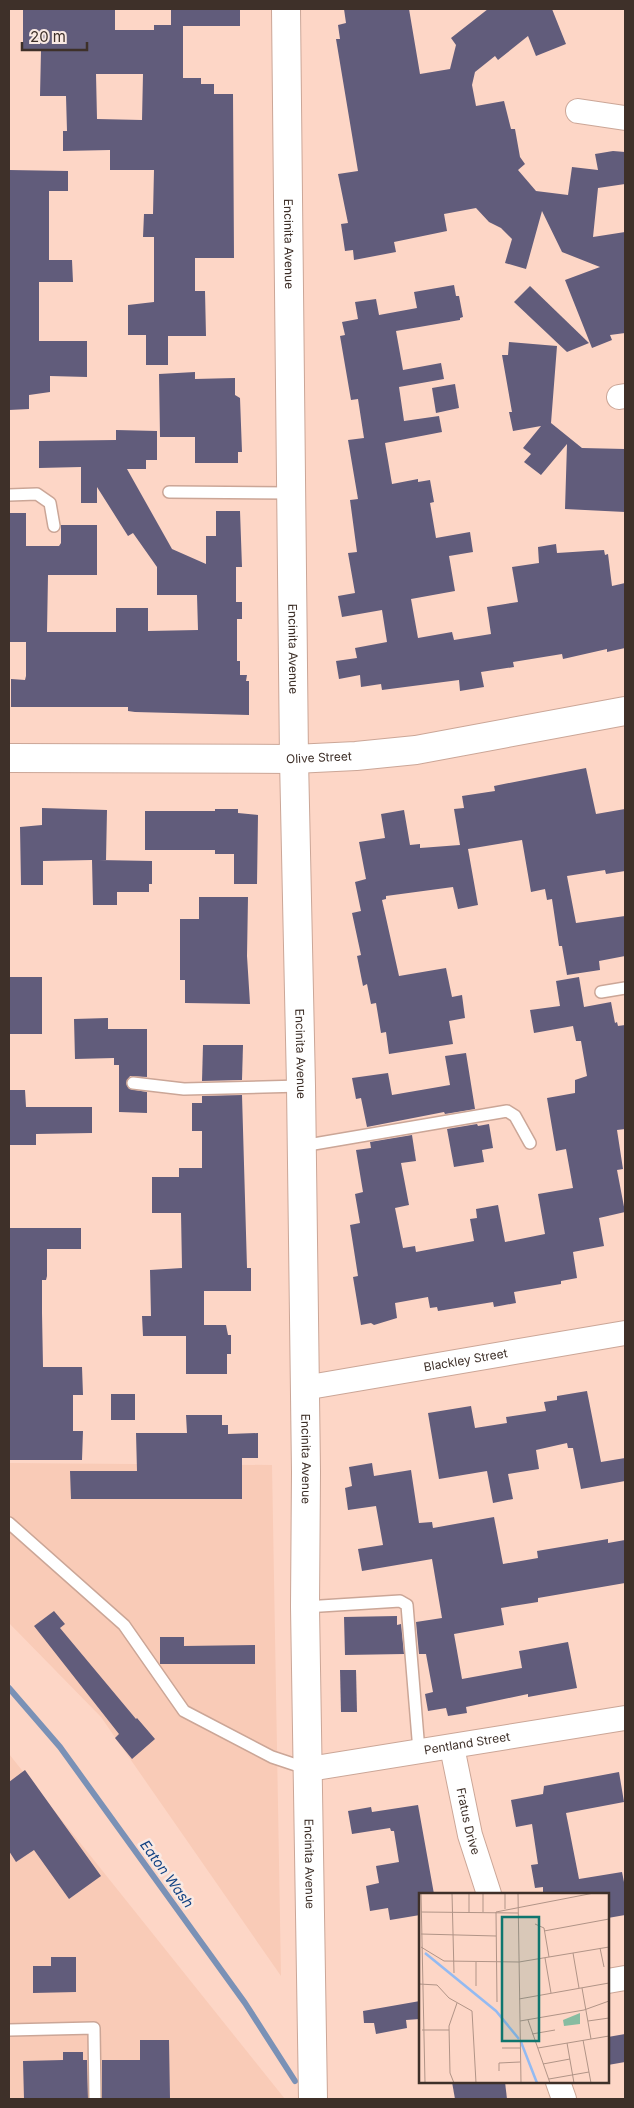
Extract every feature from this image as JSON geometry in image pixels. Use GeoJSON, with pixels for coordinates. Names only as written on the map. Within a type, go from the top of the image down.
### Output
{"type":"FeatureCollection","features":[{"type":"Feature","properties":{"kind":"street","name":"Encinita Avenue"},"geometry":{"type":"LineString","coordinates":[[286,9],[294,759],[302,1146],[305,1607],[313,2099]]}},
{"type":"Feature","properties":{"kind":"street"},"geometry":{"type":"LineString","coordinates":[[578,111],[625,118]]}},
{"type":"Feature","properties":{"kind":"street","name":"Olive Street"},"geometry":{"type":"LineString","coordinates":[[9,758],[294,759],[416,750],[625,712]]}},
{"type":"Feature","properties":{"kind":"street","name":"Blackley Street"},"geometry":{"type":"LineString","coordinates":[[304,1388],[625,1333]]}},
{"type":"Feature","properties":{"kind":"street","name":"Pentland Street"},"geometry":{"type":"LineString","coordinates":[[309,1769],[625,1718]]}},
{"type":"Feature","properties":{"kind":"street","name":"Fratus Drive"},"geometry":{"type":"LineString","coordinates":[[452,1747],[470,1835],[489,1893]]}},
{"type":"Feature","properties":{"kind":"street"},"geometry":{"type":"LineString","coordinates":[[609,1981],[625,1978]]}},
{"type":"Feature","properties":{"kind":"street"},"geometry":{"type":"LineString","coordinates":[[558,2083],[564,2099]]}},
{"type":"Feature","properties":{"kind":"lane"},"geometry":{"type":"LineString","coordinates":[[168,492],[291,492]]}},
{"type":"Feature","properties":{"kind":"lane"},"geometry":{"type":"LineString","coordinates":[[9,495],[37,494],[50,503],[54,526]]}},
{"type":"Feature","properties":{"kind":"lane"},"geometry":{"type":"LineString","coordinates":[[600,992],[625,988]]}},
{"type":"Feature","properties":{"kind":"lane"},"geometry":{"type":"LineString","coordinates":[[133,1083],[184,1089],[301,1086]]}},
{"type":"Feature","properties":{"kind":"lane"},"geometry":{"type":"LineString","coordinates":[[302,1146],[507,1111],[515,1116],[530,1143]]}},
{"type":"Feature","properties":{"kind":"lane"},"geometry":{"type":"LineString","coordinates":[[9,1523],[124,1625],[184,1711],[272,1757],[309,1769]]}},
{"type":"Feature","properties":{"kind":"lane"},"geometry":{"type":"LineString","coordinates":[[305,1607],[400,1601],[407,1604],[419,1751]]}},
{"type":"Feature","properties":{"kind":"lane"},"geometry":{"type":"LineString","coordinates":[[9,2030],[94,2028],[96,2099]]}},
{"type":"Feature","properties":{"kind":"shaded area"},"geometry":{"type":"Polygon","coordinates":[[[9,1463],[272,1465],[281,1976],[101,1717],[9,1623],[9,1463]]]}},
{"type":"Feature","properties":{"kind":"shaded area"},"geometry":{"type":"Polygon","coordinates":[[[9,1754],[285,2099],[9,2099],[9,1754]]]}},
{"type":"Feature","properties":{"kind":"building"},"geometry":{"type":"Polygon","coordinates":[[[23,9],[115,9],[115,30],[154,30],[154,25],[171,25],[171,9],[240,9],[240,26],[183,26],[183,78],[201,78],[201,84],[214,84],[214,94],[233,94],[234,258],[195,258],[195,291],[205,291],[206,336],[168,336],[168,365],[146,365],[146,335],[128,335],[128,305],[154,302],[154,237],[143,237],[144,214],[153,214],[154,170],[110,170],[110,150],[63,151],[63,131],[67,131],[66,96],[40,96],[41,51],[23,51],[23,9]],[[96,74],[97,119],[142,120],[143,74],[96,74]]]}},
{"type":"Feature","properties":{"kind":"building"},"geometry":{"type":"Polygon","coordinates":[[[344,9],[409,9],[420,74],[450,69],[456,45],[451,38],[488,9],[552,9],[566,44],[536,56],[528,36],[498,60],[495,56],[475,72],[472,85],[476,106],[504,101],[511,129],[515,129],[520,157],[525,164],[518,170],[536,191],[568,195],[572,167],[598,170],[595,154],[613,151],[625,152],[625,184],[598,188],[593,237],[625,232],[625,333],[610,335],[612,340],[592,348],[565,280],[600,267],[562,252],[542,211],[526,269],[505,263],[512,239],[501,228],[489,222],[476,208],[444,214],[447,231],[394,242],[396,252],[354,260],[353,250],[345,251],[341,224],[348,223],[338,174],[358,171],[336,39],[340,39],[338,25],[346,23],[344,9]]]}},
{"type":"Feature","properties":{"kind":"building"},"geometry":{"type":"Polygon","coordinates":[[[9,170],[68,171],[68,191],[49,191],[49,260],[72,260],[73,282],[39,282],[39,341],[87,341],[87,377],[50,376],[50,392],[29,395],[29,409],[9,410],[9,170]]]}},
{"type":"Feature","properties":{"kind":"building"},"geometry":{"type":"Polygon","coordinates":[[[454,285],[456,296],[459,296],[463,317],[460,320],[396,331],[403,370],[441,363],[444,379],[399,387],[404,421],[439,416],[442,432],[385,443],[392,484],[418,479],[418,482],[430,480],[434,502],[430,503],[436,538],[470,532],[473,552],[449,556],[455,591],[411,599],[418,638],[452,632],[454,640],[491,634],[487,607],[518,602],[512,567],[539,563],[538,547],[556,544],[557,553],[604,550],[605,555],[608,554],[612,586],[625,583],[625,648],[607,652],[607,649],[563,659],[562,654],[513,662],[514,667],[481,672],[484,687],[460,691],[459,680],[382,690],[381,684],[361,687],[360,675],[339,679],[336,661],[357,658],[355,648],[387,642],[382,610],[342,617],[338,596],[355,593],[348,553],[357,552],[350,500],[358,499],[348,440],[364,438],[358,399],[351,400],[340,336],[345,335],[342,322],[358,319],[355,302],[376,299],[379,315],[417,308],[414,292],[454,285]]]}},
{"type":"Feature","properties":{"kind":"building"},"geometry":{"type":"Polygon","coordinates":[[[530,286],[589,343],[567,352],[514,302],[530,286]]]}},
{"type":"Feature","properties":{"kind":"building"},"geometry":{"type":"Polygon","coordinates":[[[509,342],[557,346],[551,423],[582,448],[625,449],[625,512],[565,509],[567,444],[541,475],[524,462],[531,454],[523,448],[541,426],[513,431],[509,412],[512,412],[502,355],[508,355],[509,342]]]}},
{"type":"Feature","properties":{"kind":"building"},"geometry":{"type":"Polygon","coordinates":[[[195,372],[195,379],[235,378],[235,395],[240,398],[242,452],[238,452],[238,463],[195,463],[195,437],[160,437],[159,374],[195,372]]]}},
{"type":"Feature","properties":{"kind":"building"},"geometry":{"type":"Polygon","coordinates":[[[455,384],[459,408],[436,413],[432,388],[455,384]]]}},
{"type":"Feature","properties":{"kind":"building"},"geometry":{"type":"Polygon","coordinates":[[[116,430],[157,431],[157,460],[146,460],[146,469],[127,469],[172,549],[206,564],[206,536],[216,536],[216,511],[240,511],[242,567],[236,567],[236,602],[242,602],[242,619],[237,619],[237,661],[240,661],[240,675],[247,675],[246,681],[249,681],[249,715],[135,712],[128,711],[128,707],[11,707],[11,679],[25,680],[26,676],[26,642],[9,642],[9,513],[26,513],[26,546],[59,546],[61,543],[61,525],[97,525],[97,575],[48,575],[47,632],[116,632],[116,608],[148,608],[148,631],[198,630],[197,595],[157,595],[157,567],[133,533],[128,536],[97,487],[97,503],[81,503],[81,467],[39,468],[39,441],[116,440],[116,430]]]}},
{"type":"Feature","properties":{"kind":"building"},"geometry":{"type":"Polygon","coordinates":[[[586,768],[596,814],[625,809],[625,871],[606,874],[605,870],[567,876],[576,923],[625,916],[625,956],[599,961],[600,970],[567,975],[562,946],[559,946],[552,899],[547,900],[545,889],[531,892],[522,840],[468,849],[478,905],[458,909],[453,887],[386,896],[386,899],[382,900],[399,976],[446,968],[452,997],[462,995],[465,1018],[449,1021],[453,1044],[389,1054],[386,1032],[381,1033],[376,1003],[371,1004],[367,984],[363,986],[357,956],[361,955],[352,913],[361,911],[355,882],[366,879],[359,842],[385,838],[381,814],[404,810],[410,845],[420,844],[420,848],[460,845],[454,809],[464,808],[462,796],[495,791],[494,786],[586,768]]]}},
{"type":"Feature","properties":{"kind":"building"},"geometry":{"type":"Polygon","coordinates":[[[42,808],[107,810],[106,860],[99,860],[152,861],[152,884],[149,884],[149,892],[117,892],[117,905],[93,905],[92,860],[43,861],[43,885],[21,885],[20,827],[42,825],[42,808]]]}},
{"type":"Feature","properties":{"kind":"building"},"geometry":{"type":"Polygon","coordinates":[[[215,809],[238,809],[238,813],[258,815],[257,884],[234,884],[234,854],[215,854],[215,850],[145,850],[145,811],[215,811],[215,809]]]}},
{"type":"Feature","properties":{"kind":"building"},"geometry":{"type":"Polygon","coordinates":[[[199,897],[248,897],[247,956],[250,1004],[185,1003],[185,980],[180,980],[180,919],[199,919],[199,897]]]}},
{"type":"Feature","properties":{"kind":"building"},"geometry":{"type":"Polygon","coordinates":[[[9,977],[42,977],[42,1034],[9,1034],[9,977]]]}},
{"type":"Feature","properties":{"kind":"building"},"geometry":{"type":"Polygon","coordinates":[[[579,977],[584,1007],[611,1002],[615,1023],[617,1022],[618,1026],[625,1025],[625,1129],[617,1130],[623,1169],[617,1170],[625,1212],[599,1218],[604,1246],[573,1252],[577,1278],[561,1281],[561,1284],[514,1292],[516,1303],[494,1307],[493,1302],[438,1311],[437,1307],[430,1308],[428,1297],[395,1303],[397,1318],[374,1325],[371,1323],[361,1325],[353,1277],[358,1276],[350,1225],[360,1223],[355,1194],[363,1192],[356,1150],[371,1148],[370,1142],[412,1135],[416,1161],[401,1163],[409,1205],[395,1208],[403,1248],[415,1246],[416,1252],[474,1241],[470,1219],[477,1218],[476,1209],[498,1205],[505,1242],[545,1234],[538,1194],[573,1188],[566,1149],[556,1151],[547,1098],[575,1093],[575,1080],[587,1076],[581,1041],[576,1041],[573,1026],[534,1033],[530,1010],[560,1006],[556,981],[579,977]]]}},
{"type":"Feature","properties":{"kind":"building"},"geometry":{"type":"Polygon","coordinates":[[[108,1018],[108,1029],[147,1029],[147,1077],[130,1076],[126,1083],[129,1089],[147,1092],[147,1113],[119,1112],[119,1065],[114,1065],[114,1058],[75,1059],[74,1019],[108,1018]]]}},
{"type":"Feature","properties":{"kind":"building"},"geometry":{"type":"Polygon","coordinates":[[[203,1045],[243,1045],[242,1080],[202,1081],[203,1045]]]}},
{"type":"Feature","properties":{"kind":"building"},"geometry":{"type":"Polygon","coordinates":[[[466,1053],[475,1109],[445,1114],[444,1112],[367,1127],[361,1098],[356,1099],[352,1078],[388,1073],[392,1095],[450,1085],[445,1056],[466,1053]]]}},
{"type":"Feature","properties":{"kind":"building"},"geometry":{"type":"Polygon","coordinates":[[[9,1090],[25,1090],[26,1107],[92,1107],[92,1133],[36,1134],[36,1145],[9,1145],[9,1090]]]}},
{"type":"Feature","properties":{"kind":"building"},"geometry":{"type":"Polygon","coordinates":[[[242,1095],[247,1268],[251,1268],[251,1291],[204,1291],[204,1325],[226,1325],[228,1335],[231,1335],[231,1354],[227,1354],[227,1374],[186,1374],[186,1336],[143,1336],[142,1316],[151,1316],[150,1270],[182,1268],[181,1213],[152,1213],[152,1177],[179,1177],[179,1168],[202,1168],[202,1131],[192,1131],[192,1103],[202,1103],[202,1096],[242,1095]]]}},
{"type":"Feature","properties":{"kind":"building"},"geometry":{"type":"Polygon","coordinates":[[[477,1124],[478,1126],[489,1124],[493,1148],[482,1150],[484,1162],[454,1167],[447,1129],[477,1124]]]}},
{"type":"Feature","properties":{"kind":"building"},"geometry":{"type":"Polygon","coordinates":[[[9,1228],[81,1228],[81,1249],[47,1249],[47,1276],[46,1280],[42,1280],[42,1313],[43,1367],[82,1367],[83,1395],[73,1395],[73,1431],[83,1431],[82,1460],[9,1460],[9,1228]]]}},
{"type":"Feature","properties":{"kind":"building"},"geometry":{"type":"Polygon","coordinates":[[[587,1391],[601,1462],[625,1458],[625,1481],[581,1489],[573,1448],[568,1448],[567,1443],[536,1450],[539,1469],[508,1474],[513,1499],[493,1503],[487,1471],[439,1479],[428,1413],[471,1406],[475,1428],[507,1423],[506,1417],[546,1411],[544,1402],[557,1400],[557,1396],[587,1391]]]}},
{"type":"Feature","properties":{"kind":"building"},"geometry":{"type":"Polygon","coordinates":[[[111,1394],[135,1394],[135,1420],[111,1420],[111,1394]]]}},
{"type":"Feature","properties":{"kind":"building"},"geometry":{"type":"Polygon","coordinates":[[[186,1415],[222,1415],[222,1425],[228,1425],[228,1434],[258,1433],[258,1458],[242,1458],[242,1499],[71,1499],[70,1471],[137,1471],[136,1433],[187,1433],[186,1415]]]}},
{"type":"Feature","properties":{"kind":"building"},"geometry":{"type":"Polygon","coordinates":[[[372,1463],[374,1476],[411,1470],[419,1523],[432,1522],[433,1528],[494,1517],[503,1564],[538,1558],[537,1551],[608,1539],[608,1543],[625,1540],[625,1583],[538,1598],[538,1602],[501,1608],[504,1625],[454,1634],[462,1679],[522,1668],[519,1651],[568,1642],[577,1688],[528,1697],[528,1694],[466,1707],[467,1713],[448,1716],[446,1708],[428,1711],[425,1694],[433,1692],[426,1654],[419,1654],[416,1622],[442,1618],[432,1559],[362,1571],[358,1549],[383,1545],[376,1506],[348,1510],[345,1488],[352,1486],[349,1467],[372,1463]]]}},
{"type":"Feature","properties":{"kind":"building"},"geometry":{"type":"Polygon","coordinates":[[[54,1611],[65,1624],[60,1628],[155,1739],[132,1759],[115,1738],[119,1734],[34,1626],[54,1611]]]}},
{"type":"Feature","properties":{"kind":"building"},"geometry":{"type":"Polygon","coordinates":[[[397,1616],[397,1625],[401,1624],[404,1654],[345,1655],[344,1617],[397,1616]]]}},
{"type":"Feature","properties":{"kind":"building"},"geometry":{"type":"Polygon","coordinates":[[[160,1637],[184,1637],[184,1646],[255,1645],[255,1664],[160,1664],[160,1637]]]}},
{"type":"Feature","properties":{"kind":"building"},"geometry":{"type":"Polygon","coordinates":[[[340,1670],[356,1670],[357,1712],[341,1712],[340,1670]]]}},
{"type":"Feature","properties":{"kind":"building"},"geometry":{"type":"Polygon","coordinates":[[[25,1770],[101,1876],[69,1899],[34,1850],[16,1862],[9,1851],[9,1782],[25,1770]]]}},
{"type":"Feature","properties":{"kind":"building"},"geometry":{"type":"Polygon","coordinates":[[[619,1772],[624,1802],[566,1813],[579,1879],[622,1872],[625,1887],[625,1915],[609,1918],[609,1893],[543,1893],[543,1887],[535,1888],[531,1865],[538,1864],[532,1824],[516,1827],[511,1800],[543,1794],[544,1786],[619,1772]]]}},
{"type":"Feature","properties":{"kind":"building"},"geometry":{"type":"Polygon","coordinates":[[[418,1805],[434,1893],[419,1893],[419,1915],[390,1920],[388,1908],[370,1911],[366,1886],[379,1883],[376,1866],[399,1862],[394,1831],[391,1831],[390,1828],[352,1834],[348,1811],[371,1807],[372,1812],[418,1805]]]}},
{"type":"Feature","properties":{"kind":"building"},"geometry":{"type":"Polygon","coordinates":[[[51,1957],[76,1957],[76,1992],[33,1993],[33,1966],[51,1966],[51,1957]]]}},
{"type":"Feature","properties":{"kind":"building"},"geometry":{"type":"Polygon","coordinates":[[[419,2001],[419,2019],[406,2020],[407,2028],[376,2034],[374,2023],[364,2023],[363,2011],[419,2001]]]}},
{"type":"Feature","properties":{"kind":"building"},"geometry":{"type":"Polygon","coordinates":[[[625,2034],[625,2062],[609,2065],[609,2037],[625,2034]]]}},
{"type":"Feature","properties":{"kind":"building"},"geometry":{"type":"Polygon","coordinates":[[[140,2040],[169,2040],[170,2099],[102,2099],[102,2060],[140,2060],[140,2040]]]}},
{"type":"Feature","properties":{"kind":"building"},"geometry":{"type":"Polygon","coordinates":[[[63,2052],[83,2052],[83,2060],[87,2060],[88,2099],[24,2099],[23,2061],[63,2060],[63,2052]]]}},
{"type":"Feature","properties":{"kind":"building"},"geometry":{"type":"Polygon","coordinates":[[[452,2083],[505,2083],[507,2099],[455,2099],[452,2083]]]}},
{"type":"Feature","properties":{"kind":"waterway","name":"Eaton Wash"},"geometry":{"type":"LineString","coordinates":[[9,1688],[60,1747],[245,2003],[295,2081]]}}]}
